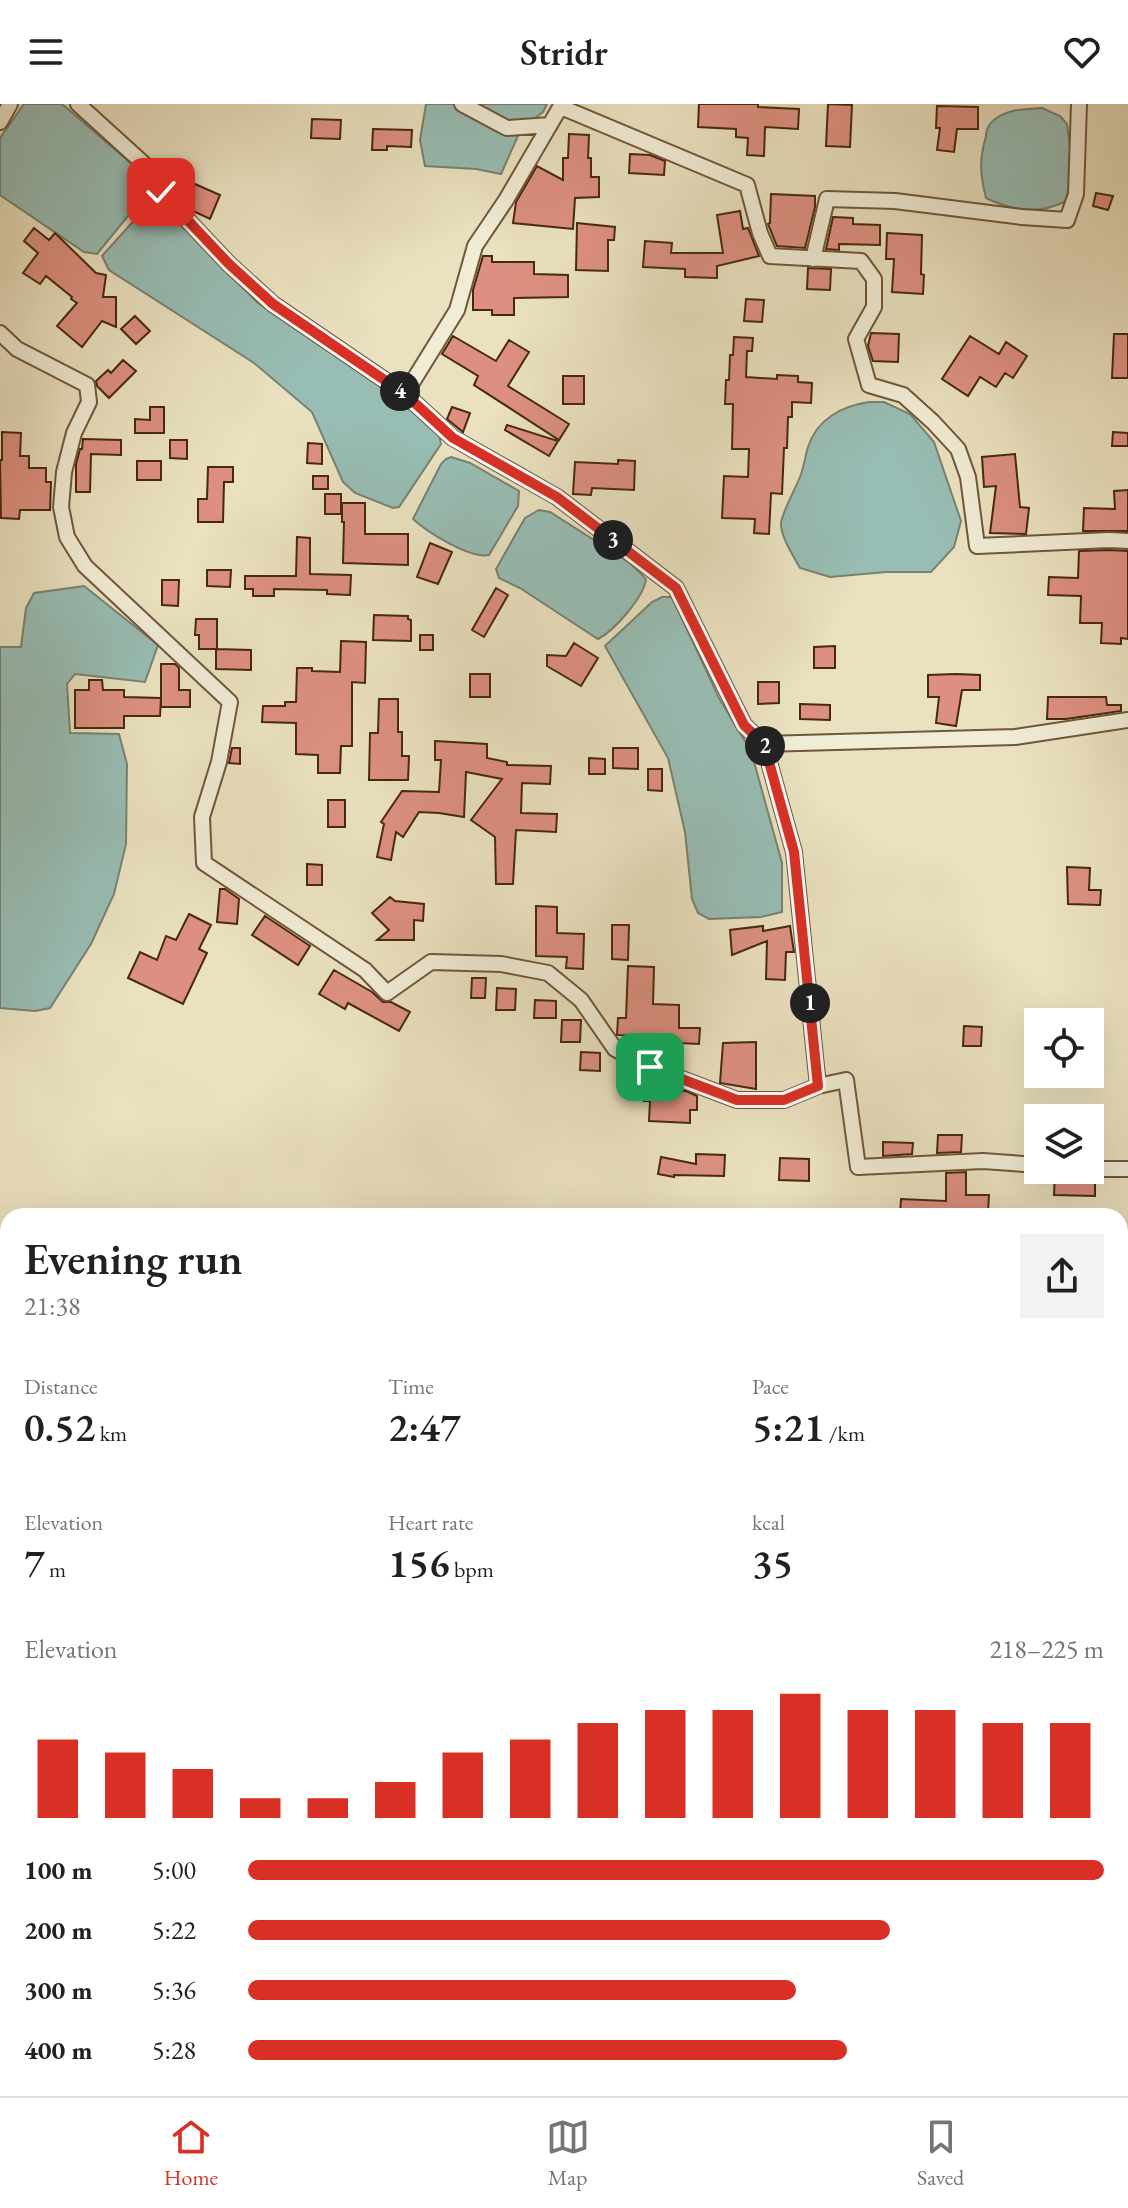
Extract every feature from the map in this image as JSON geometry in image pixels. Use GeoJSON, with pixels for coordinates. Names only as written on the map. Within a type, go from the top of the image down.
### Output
{"type":"FeatureCollection","features":[{"type":"Feature","properties":{"kind":"street"},"geometry":{"type":"LineString","coordinates":[[0,122],[10,104]]}},
{"type":"Feature","properties":{"kind":"street"},"geometry":{"type":"LineString","coordinates":[[78,104],[144,164],[161,192],[229,264],[273,304],[405,394],[453,438],[557,497],[676,588],[744,725],[764,744],[794,852],[818,1086]]}},
{"type":"Feature","properties":{"kind":"street"},"geometry":{"type":"LineString","coordinates":[[462,104],[507,128],[550,125]]}},
{"type":"Feature","properties":{"kind":"street"},"geometry":{"type":"LineString","coordinates":[[813,259],[827,199],[895,201],[1067,220],[1076,194],[1079,104]]}},
{"type":"Feature","properties":{"kind":"street"},"geometry":{"type":"LineString","coordinates":[[405,394],[457,310],[475,246],[506,200],[561,105],[747,185],[760,233],[770,256],[861,261],[874,279],[874,307],[856,339],[869,385],[903,395],[958,449],[968,477],[977,546],[1128,541]]}},
{"type":"Feature","properties":{"kind":"street"},"geometry":{"type":"LineString","coordinates":[[0,333],[17,349],[87,385],[89,402],[74,433],[64,472],[61,507],[67,537],[85,566],[230,702],[219,762],[202,817],[204,863],[365,970],[387,993],[431,962],[501,964],[548,973],[581,1000],[615,1049],[650,1067],[737,1100],[784,1100],[818,1086],[846,1080],[858,1167],[983,1161],[1024,1164]]}},
{"type":"Feature","properties":{"kind":"street"},"geometry":{"type":"LineString","coordinates":[[764,744],[1015,737],[1128,720]]}},
{"type":"Feature","properties":{"kind":"street"},"geometry":{"type":"LineString","coordinates":[[1104,1169],[1128,1169]]}},
{"type":"Feature","properties":{"kind":"water"},"geometry":{"type":"Polygon","coordinates":[[[24,104],[62,104],[135,169],[141,186],[141,200],[97,254],[84,252],[0,195],[0,138],[24,104]]]}},
{"type":"Feature","properties":{"kind":"water"},"geometry":{"type":"Polygon","coordinates":[[[426,104],[547,104],[543,112],[521,129],[501,174],[425,166],[420,140],[426,104]]]}},
{"type":"Feature","properties":{"kind":"water"},"geometry":{"type":"Polygon","coordinates":[[[1042,108],[1060,116],[1067,124],[1073,171],[1066,201],[1046,208],[1026,210],[986,198],[981,160],[990,124],[1007,113],[1042,108]]]}},
{"type":"Feature","properties":{"kind":"water"},"geometry":{"type":"Polygon","coordinates":[[[151,205],[158,205],[173,217],[258,303],[361,371],[434,428],[441,444],[399,507],[393,508],[355,493],[343,482],[312,412],[254,363],[109,270],[102,256],[151,205]]]}},
{"type":"Feature","properties":{"kind":"water"},"geometry":{"type":"Polygon","coordinates":[[[869,402],[884,402],[910,414],[934,442],[961,521],[954,547],[931,572],[830,577],[800,568],[783,534],[782,519],[812,437],[824,422],[840,411],[869,402]]]}},
{"type":"Feature","properties":{"kind":"water"},"geometry":{"type":"Polygon","coordinates":[[[451,457],[470,463],[519,491],[518,506],[489,555],[460,549],[413,519],[441,464],[451,457]]]}},
{"type":"Feature","properties":{"kind":"water"},"geometry":{"type":"Polygon","coordinates":[[[539,510],[550,512],[630,563],[646,579],[640,595],[627,613],[598,639],[520,588],[499,578],[496,569],[525,518],[539,510]]]}},
{"type":"Feature","properties":{"kind":"water"},"geometry":{"type":"Polygon","coordinates":[[[84,586],[158,645],[145,682],[75,674],[67,684],[70,733],[119,734],[127,764],[126,844],[114,894],[91,944],[50,1008],[35,1011],[0,1008],[0,647],[21,647],[26,608],[34,593],[84,586]]]}},
{"type":"Feature","properties":{"kind":"water"},"geometry":{"type":"Polygon","coordinates":[[[662,597],[672,597],[719,698],[751,751],[782,863],[782,912],[761,917],[709,919],[698,913],[692,899],[685,832],[668,758],[605,646],[652,602],[662,597]]]}},
{"type":"Feature","properties":{"kind":"building"},"geometry":{"type":"Polygon","coordinates":[[[699,104],[758,104],[758,107],[799,109],[798,129],[765,127],[764,156],[747,155],[748,138],[736,137],[736,129],[698,127],[699,104]]]}},
{"type":"Feature","properties":{"kind":"building"},"geometry":{"type":"Polygon","coordinates":[[[828,104],[852,105],[850,147],[826,146],[828,104]]]}},
{"type":"Feature","properties":{"kind":"building"},"geometry":{"type":"Polygon","coordinates":[[[937,106],[978,107],[978,129],[957,129],[954,152],[937,150],[940,128],[936,128],[937,106]]]}},
{"type":"Feature","properties":{"kind":"building"},"geometry":{"type":"Polygon","coordinates":[[[312,119],[341,120],[340,139],[311,138],[312,119]]]}},
{"type":"Feature","properties":{"kind":"building"},"geometry":{"type":"Polygon","coordinates":[[[373,129],[412,130],[411,147],[387,146],[387,150],[372,150],[373,129]]]}},
{"type":"Feature","properties":{"kind":"building"},"geometry":{"type":"Polygon","coordinates":[[[569,134],[589,135],[591,177],[599,177],[599,197],[575,198],[573,229],[513,223],[516,202],[537,166],[563,180],[563,158],[568,158],[569,134]]]}},
{"type":"Feature","properties":{"kind":"building"},"geometry":{"type":"Polygon","coordinates":[[[630,154],[650,155],[665,161],[664,175],[629,173],[630,154]]]}},
{"type":"Feature","properties":{"kind":"building"},"geometry":{"type":"Polygon","coordinates":[[[195,184],[220,195],[210,219],[193,211],[186,203],[195,184]]]}},
{"type":"Feature","properties":{"kind":"building"},"geometry":{"type":"Polygon","coordinates":[[[1096,193],[1113,196],[1108,210],[1093,206],[1096,193]]]}},
{"type":"Feature","properties":{"kind":"building"},"geometry":{"type":"Polygon","coordinates":[[[771,194],[815,196],[805,248],[777,246],[768,224],[771,194]]]}},
{"type":"Feature","properties":{"kind":"building"},"geometry":{"type":"Polygon","coordinates":[[[740,211],[743,229],[748,228],[759,256],[717,266],[717,278],[685,277],[685,269],[643,267],[645,241],[672,243],[671,253],[723,253],[717,215],[740,211]]]}},
{"type":"Feature","properties":{"kind":"building"},"geometry":{"type":"Polygon","coordinates":[[[833,217],[853,218],[853,224],[880,225],[880,245],[839,244],[839,250],[826,249],[833,217]]]}},
{"type":"Feature","properties":{"kind":"building"},"geometry":{"type":"Polygon","coordinates":[[[577,223],[615,227],[614,240],[608,240],[608,271],[576,270],[577,223]]]}},
{"type":"Feature","properties":{"kind":"building"},"geometry":{"type":"Polygon","coordinates":[[[34,228],[49,240],[55,233],[96,273],[106,275],[103,297],[116,297],[116,327],[102,321],[82,347],[57,326],[77,303],[46,276],[40,284],[23,273],[38,253],[24,241],[34,228]]]}},
{"type":"Feature","properties":{"kind":"building"},"geometry":{"type":"Polygon","coordinates":[[[887,233],[922,235],[923,294],[892,292],[894,259],[886,259],[887,233]]]}},
{"type":"Feature","properties":{"kind":"building"},"geometry":{"type":"Polygon","coordinates":[[[483,256],[492,256],[492,262],[534,262],[534,274],[568,275],[568,297],[514,298],[514,315],[492,315],[492,310],[473,310],[473,290],[483,256]]]}},
{"type":"Feature","properties":{"kind":"building"},"geometry":{"type":"Polygon","coordinates":[[[808,268],[831,269],[830,290],[807,289],[808,268]]]}},
{"type":"Feature","properties":{"kind":"building"},"geometry":{"type":"Polygon","coordinates":[[[746,299],[764,300],[762,322],[744,321],[746,299]]]}},
{"type":"Feature","properties":{"kind":"building"},"geometry":{"type":"Polygon","coordinates":[[[135,316],[150,331],[136,344],[121,329],[135,316]]]}},
{"type":"Feature","properties":{"kind":"building"},"geometry":{"type":"Polygon","coordinates":[[[871,333],[899,334],[898,362],[873,361],[868,346],[871,333]]]}},
{"type":"Feature","properties":{"kind":"building"},"geometry":{"type":"Polygon","coordinates":[[[1114,334],[1128,334],[1128,378],[1112,378],[1114,334]]]}},
{"type":"Feature","properties":{"kind":"building"},"geometry":{"type":"Polygon","coordinates":[[[453,336],[496,361],[509,340],[529,352],[508,386],[569,424],[559,440],[474,385],[478,376],[442,354],[453,336]]]}},
{"type":"Feature","properties":{"kind":"building"},"geometry":{"type":"Polygon","coordinates":[[[970,336],[999,354],[1006,342],[1027,356],[1013,378],[1005,373],[996,387],[980,377],[968,396],[942,379],[970,336]]]}},
{"type":"Feature","properties":{"kind":"building"},"geometry":{"type":"Polygon","coordinates":[[[734,337],[753,338],[752,351],[747,351],[746,377],[777,379],[777,375],[798,376],[798,382],[812,383],[811,403],[792,402],[787,448],[784,448],[782,494],[771,493],[769,534],[754,533],[755,519],[722,518],[724,476],[748,477],[749,449],[732,449],[733,404],[725,404],[734,337]]]}},
{"type":"Feature","properties":{"kind":"building"},"geometry":{"type":"Polygon","coordinates":[[[123,360],[136,371],[109,398],[96,381],[108,370],[111,373],[123,360]]]}},
{"type":"Feature","properties":{"kind":"building"},"geometry":{"type":"Polygon","coordinates":[[[563,376],[584,376],[584,404],[563,404],[563,376]]]}},
{"type":"Feature","properties":{"kind":"building"},"geometry":{"type":"Polygon","coordinates":[[[150,407],[164,407],[164,433],[135,433],[135,419],[150,420],[150,407]]]}},
{"type":"Feature","properties":{"kind":"building"},"geometry":{"type":"Polygon","coordinates":[[[452,407],[470,413],[463,432],[447,419],[452,407]]]}},
{"type":"Feature","properties":{"kind":"building"},"geometry":{"type":"Polygon","coordinates":[[[507,425],[558,441],[549,456],[505,430],[507,425]]]}},
{"type":"Feature","properties":{"kind":"building"},"geometry":{"type":"Polygon","coordinates":[[[2,432],[21,433],[20,456],[29,456],[29,468],[46,468],[46,482],[51,482],[50,510],[20,510],[19,519],[1,518],[2,432]]]}},
{"type":"Feature","properties":{"kind":"building"},"geometry":{"type":"Polygon","coordinates":[[[1113,432],[1128,433],[1128,446],[1112,446],[1113,432]]]}},
{"type":"Feature","properties":{"kind":"building"},"geometry":{"type":"Polygon","coordinates":[[[83,439],[121,440],[121,455],[91,454],[90,492],[76,492],[76,464],[83,439]]]}},
{"type":"Feature","properties":{"kind":"building"},"geometry":{"type":"Polygon","coordinates":[[[170,440],[187,440],[187,459],[170,458],[170,440]]]}},
{"type":"Feature","properties":{"kind":"building"},"geometry":{"type":"Polygon","coordinates":[[[308,443],[322,444],[322,464],[307,463],[308,443]]]}},
{"type":"Feature","properties":{"kind":"building"},"geometry":{"type":"Polygon","coordinates":[[[1015,454],[1020,507],[1029,508],[1026,534],[990,533],[996,486],[984,487],[982,457],[1015,454]]]}},
{"type":"Feature","properties":{"kind":"building"},"geometry":{"type":"Polygon","coordinates":[[[618,460],[635,461],[634,490],[592,488],[591,495],[573,494],[575,462],[618,464],[618,460]]]}},
{"type":"Feature","properties":{"kind":"building"},"geometry":{"type":"Polygon","coordinates":[[[137,461],[161,461],[161,480],[137,480],[137,461]]]}},
{"type":"Feature","properties":{"kind":"building"},"geometry":{"type":"Polygon","coordinates":[[[208,467],[233,467],[233,482],[224,482],[223,522],[198,522],[198,499],[207,499],[208,467]]]}},
{"type":"Feature","properties":{"kind":"building"},"geometry":{"type":"Polygon","coordinates":[[[313,476],[328,476],[328,489],[313,489],[313,476]]]}},
{"type":"Feature","properties":{"kind":"building"},"geometry":{"type":"Polygon","coordinates":[[[1128,490],[1128,531],[1083,531],[1084,508],[1115,509],[1114,491],[1128,490]]]}},
{"type":"Feature","properties":{"kind":"building"},"geometry":{"type":"Polygon","coordinates":[[[325,494],[341,494],[341,514],[325,514],[325,494]]]}},
{"type":"Feature","properties":{"kind":"building"},"geometry":{"type":"Polygon","coordinates":[[[342,503],[365,503],[365,534],[408,534],[408,565],[343,563],[342,503]]]}},
{"type":"Feature","properties":{"kind":"building"},"geometry":{"type":"Polygon","coordinates":[[[297,537],[310,538],[310,574],[351,575],[350,595],[327,594],[327,590],[274,589],[274,596],[253,596],[253,589],[245,589],[245,576],[296,576],[297,537]]]}},
{"type":"Feature","properties":{"kind":"building"},"geometry":{"type":"Polygon","coordinates":[[[430,543],[452,552],[438,584],[417,577],[430,543]]]}},
{"type":"Feature","properties":{"kind":"building"},"geometry":{"type":"Polygon","coordinates":[[[1079,551],[1128,551],[1128,639],[1121,638],[1121,644],[1101,643],[1102,623],[1080,623],[1081,596],[1048,595],[1049,577],[1078,578],[1079,551]]]}},
{"type":"Feature","properties":{"kind":"building"},"geometry":{"type":"Polygon","coordinates":[[[207,570],[231,570],[230,587],[207,586],[207,570]]]}},
{"type":"Feature","properties":{"kind":"building"},"geometry":{"type":"Polygon","coordinates":[[[162,580],[179,580],[178,606],[162,605],[162,580]]]}},
{"type":"Feature","properties":{"kind":"building"},"geometry":{"type":"Polygon","coordinates":[[[496,588],[508,595],[484,637],[472,630],[496,588]]]}},
{"type":"Feature","properties":{"kind":"building"},"geometry":{"type":"Polygon","coordinates":[[[374,615],[408,616],[411,620],[411,641],[373,640],[374,615]]]}},
{"type":"Feature","properties":{"kind":"building"},"geometry":{"type":"Polygon","coordinates":[[[196,619],[217,619],[217,649],[251,650],[251,670],[216,669],[216,649],[199,649],[199,635],[195,635],[196,619]]]}},
{"type":"Feature","properties":{"kind":"building"},"geometry":{"type":"Polygon","coordinates":[[[420,635],[433,635],[433,650],[420,650],[420,635]]]}},
{"type":"Feature","properties":{"kind":"building"},"geometry":{"type":"Polygon","coordinates":[[[341,641],[366,642],[365,683],[352,682],[352,746],[341,746],[340,773],[318,773],[318,755],[296,754],[296,723],[262,722],[263,706],[285,706],[285,702],[296,702],[297,668],[340,672],[341,641]]]}},
{"type":"Feature","properties":{"kind":"building"},"geometry":{"type":"Polygon","coordinates":[[[574,643],[598,658],[581,686],[547,666],[547,655],[566,656],[574,643]]]}},
{"type":"Feature","properties":{"kind":"building"},"geometry":{"type":"Polygon","coordinates":[[[835,646],[835,668],[814,668],[814,647],[835,646]]]}},
{"type":"Feature","properties":{"kind":"building"},"geometry":{"type":"Polygon","coordinates":[[[161,664],[175,664],[179,668],[179,690],[190,690],[190,707],[161,707],[161,664]]]}},
{"type":"Feature","properties":{"kind":"building"},"geometry":{"type":"Polygon","coordinates":[[[470,674],[490,674],[490,697],[470,697],[470,674]]]}},
{"type":"Feature","properties":{"kind":"building"},"geometry":{"type":"Polygon","coordinates":[[[928,675],[980,675],[980,690],[962,690],[956,726],[936,723],[939,697],[928,697],[928,675]]]}},
{"type":"Feature","properties":{"kind":"building"},"geometry":{"type":"Polygon","coordinates":[[[89,680],[102,680],[103,690],[124,690],[124,697],[161,698],[160,716],[124,716],[124,728],[75,728],[75,690],[89,690],[89,680]]]}},
{"type":"Feature","properties":{"kind":"building"},"geometry":{"type":"Polygon","coordinates":[[[758,682],[779,682],[779,703],[758,704],[758,682]]]}},
{"type":"Feature","properties":{"kind":"building"},"geometry":{"type":"Polygon","coordinates":[[[1048,697],[1106,697],[1107,705],[1121,705],[1121,711],[1047,719],[1048,697]]]}},
{"type":"Feature","properties":{"kind":"building"},"geometry":{"type":"Polygon","coordinates":[[[379,699],[398,699],[398,732],[402,732],[402,756],[409,756],[408,780],[369,780],[370,733],[378,733],[379,699]]]}},
{"type":"Feature","properties":{"kind":"building"},"geometry":{"type":"Polygon","coordinates":[[[800,704],[830,705],[830,720],[800,719],[800,704]]]}},
{"type":"Feature","properties":{"kind":"building"},"geometry":{"type":"Polygon","coordinates":[[[435,741],[487,744],[487,758],[507,762],[507,765],[551,766],[550,784],[522,783],[521,813],[557,814],[556,832],[516,830],[513,884],[496,884],[495,837],[471,820],[502,779],[466,772],[464,817],[419,812],[403,837],[396,832],[391,860],[377,857],[384,824],[381,822],[402,791],[439,792],[441,760],[435,760],[435,741]]]}},
{"type":"Feature","properties":{"kind":"building"},"geometry":{"type":"Polygon","coordinates":[[[232,748],[240,748],[240,764],[229,763],[232,748]]]}},
{"type":"Feature","properties":{"kind":"building"},"geometry":{"type":"Polygon","coordinates":[[[613,748],[638,748],[638,769],[613,768],[613,748]]]}},
{"type":"Feature","properties":{"kind":"building"},"geometry":{"type":"Polygon","coordinates":[[[589,758],[605,759],[605,774],[589,774],[589,758]]]}},
{"type":"Feature","properties":{"kind":"building"},"geometry":{"type":"Polygon","coordinates":[[[648,769],[662,769],[662,791],[648,790],[648,769]]]}},
{"type":"Feature","properties":{"kind":"building"},"geometry":{"type":"Polygon","coordinates":[[[328,800],[345,800],[345,827],[328,827],[328,800]]]}},
{"type":"Feature","properties":{"kind":"building"},"geometry":{"type":"Polygon","coordinates":[[[307,864],[322,865],[322,885],[307,885],[307,864]]]}},
{"type":"Feature","properties":{"kind":"building"},"geometry":{"type":"Polygon","coordinates":[[[1067,867],[1090,868],[1089,890],[1101,890],[1100,905],[1068,904],[1067,867]]]}},
{"type":"Feature","properties":{"kind":"building"},"geometry":{"type":"Polygon","coordinates":[[[220,889],[239,899],[237,924],[217,922],[220,889]]]}},
{"type":"Feature","properties":{"kind":"building"},"geometry":{"type":"Polygon","coordinates":[[[390,897],[395,901],[424,904],[423,921],[414,920],[414,940],[377,940],[389,930],[372,913],[390,897]]]}},
{"type":"Feature","properties":{"kind":"building"},"geometry":{"type":"Polygon","coordinates":[[[536,906],[557,907],[557,933],[584,934],[583,969],[566,968],[567,957],[536,956],[536,906]]]}},
{"type":"Feature","properties":{"kind":"building"},"geometry":{"type":"Polygon","coordinates":[[[189,914],[211,925],[199,949],[207,953],[183,1004],[128,978],[140,952],[157,960],[166,936],[176,940],[189,914]]]}},
{"type":"Feature","properties":{"kind":"building"},"geometry":{"type":"Polygon","coordinates":[[[265,916],[310,946],[298,965],[252,935],[265,916]]]}},
{"type":"Feature","properties":{"kind":"building"},"geometry":{"type":"Polygon","coordinates":[[[612,925],[629,925],[628,960],[612,959],[612,925]]]}},
{"type":"Feature","properties":{"kind":"building"},"geometry":{"type":"Polygon","coordinates":[[[763,926],[763,931],[790,926],[794,952],[786,952],[785,980],[766,979],[767,941],[732,955],[730,930],[763,926]]]}},
{"type":"Feature","properties":{"kind":"building"},"geometry":{"type":"Polygon","coordinates":[[[628,966],[654,967],[653,1004],[679,1005],[679,1028],[700,1028],[699,1044],[679,1043],[679,1056],[660,1056],[660,1036],[617,1035],[618,1018],[626,1018],[628,966]]]}},
{"type":"Feature","properties":{"kind":"building"},"geometry":{"type":"Polygon","coordinates":[[[334,970],[383,1002],[391,1002],[410,1012],[399,1031],[348,1003],[345,1009],[319,994],[334,970]]]}},
{"type":"Feature","properties":{"kind":"building"},"geometry":{"type":"Polygon","coordinates":[[[472,978],[486,978],[485,998],[471,998],[472,978]]]}},
{"type":"Feature","properties":{"kind":"building"},"geometry":{"type":"Polygon","coordinates":[[[497,988],[516,989],[515,1010],[496,1010],[497,988]]]}},
{"type":"Feature","properties":{"kind":"building"},"geometry":{"type":"Polygon","coordinates":[[[535,1000],[556,1001],[556,1018],[534,1018],[535,1000]]]}},
{"type":"Feature","properties":{"kind":"building"},"geometry":{"type":"Polygon","coordinates":[[[562,1020],[581,1020],[580,1042],[561,1042],[562,1020]]]}},
{"type":"Feature","properties":{"kind":"building"},"geometry":{"type":"Polygon","coordinates":[[[964,1026],[982,1027],[981,1046],[963,1046],[964,1026]]]}},
{"type":"Feature","properties":{"kind":"building"},"geometry":{"type":"Polygon","coordinates":[[[756,1042],[756,1089],[720,1083],[723,1043],[756,1042]]]}},
{"type":"Feature","properties":{"kind":"building"},"geometry":{"type":"Polygon","coordinates":[[[581,1052],[600,1053],[600,1071],[580,1070],[581,1052]]]}},
{"type":"Feature","properties":{"kind":"building"},"geometry":{"type":"Polygon","coordinates":[[[644,1082],[664,1083],[667,1084],[667,1091],[686,1091],[697,1096],[697,1110],[690,1110],[690,1123],[649,1121],[650,1101],[644,1101],[644,1082]]]}},
{"type":"Feature","properties":{"kind":"building"},"geometry":{"type":"Polygon","coordinates":[[[938,1135],[962,1135],[961,1152],[937,1153],[938,1135]]]}},
{"type":"Feature","properties":{"kind":"building"},"geometry":{"type":"Polygon","coordinates":[[[883,1142],[913,1143],[912,1154],[883,1156],[883,1142]]]}},
{"type":"Feature","properties":{"kind":"building"},"geometry":{"type":"Polygon","coordinates":[[[696,1154],[725,1155],[724,1176],[674,1177],[658,1174],[661,1157],[696,1164],[696,1154]]]}},
{"type":"Feature","properties":{"kind":"building"},"geometry":{"type":"Polygon","coordinates":[[[780,1158],[809,1159],[809,1181],[779,1180],[780,1158]]]}},
{"type":"Feature","properties":{"kind":"building"},"geometry":{"type":"Polygon","coordinates":[[[966,1172],[966,1195],[989,1195],[988,1208],[900,1208],[901,1199],[946,1201],[946,1173],[966,1172]]]}},
{"type":"Feature","properties":{"kind":"building"},"geometry":{"type":"Polygon","coordinates":[[[1054,1184],[1095,1184],[1095,1196],[1054,1195],[1054,1184]]]}},
{"type":"Feature","properties":{"kind":"route"},"geometry":{"type":"LineString","coordinates":[[161,192],[229,264],[273,304],[405,394],[453,438],[557,497],[676,588],[744,725],[764,744],[794,852],[818,1086],[784,1100],[737,1100],[650,1067]]}}]}
